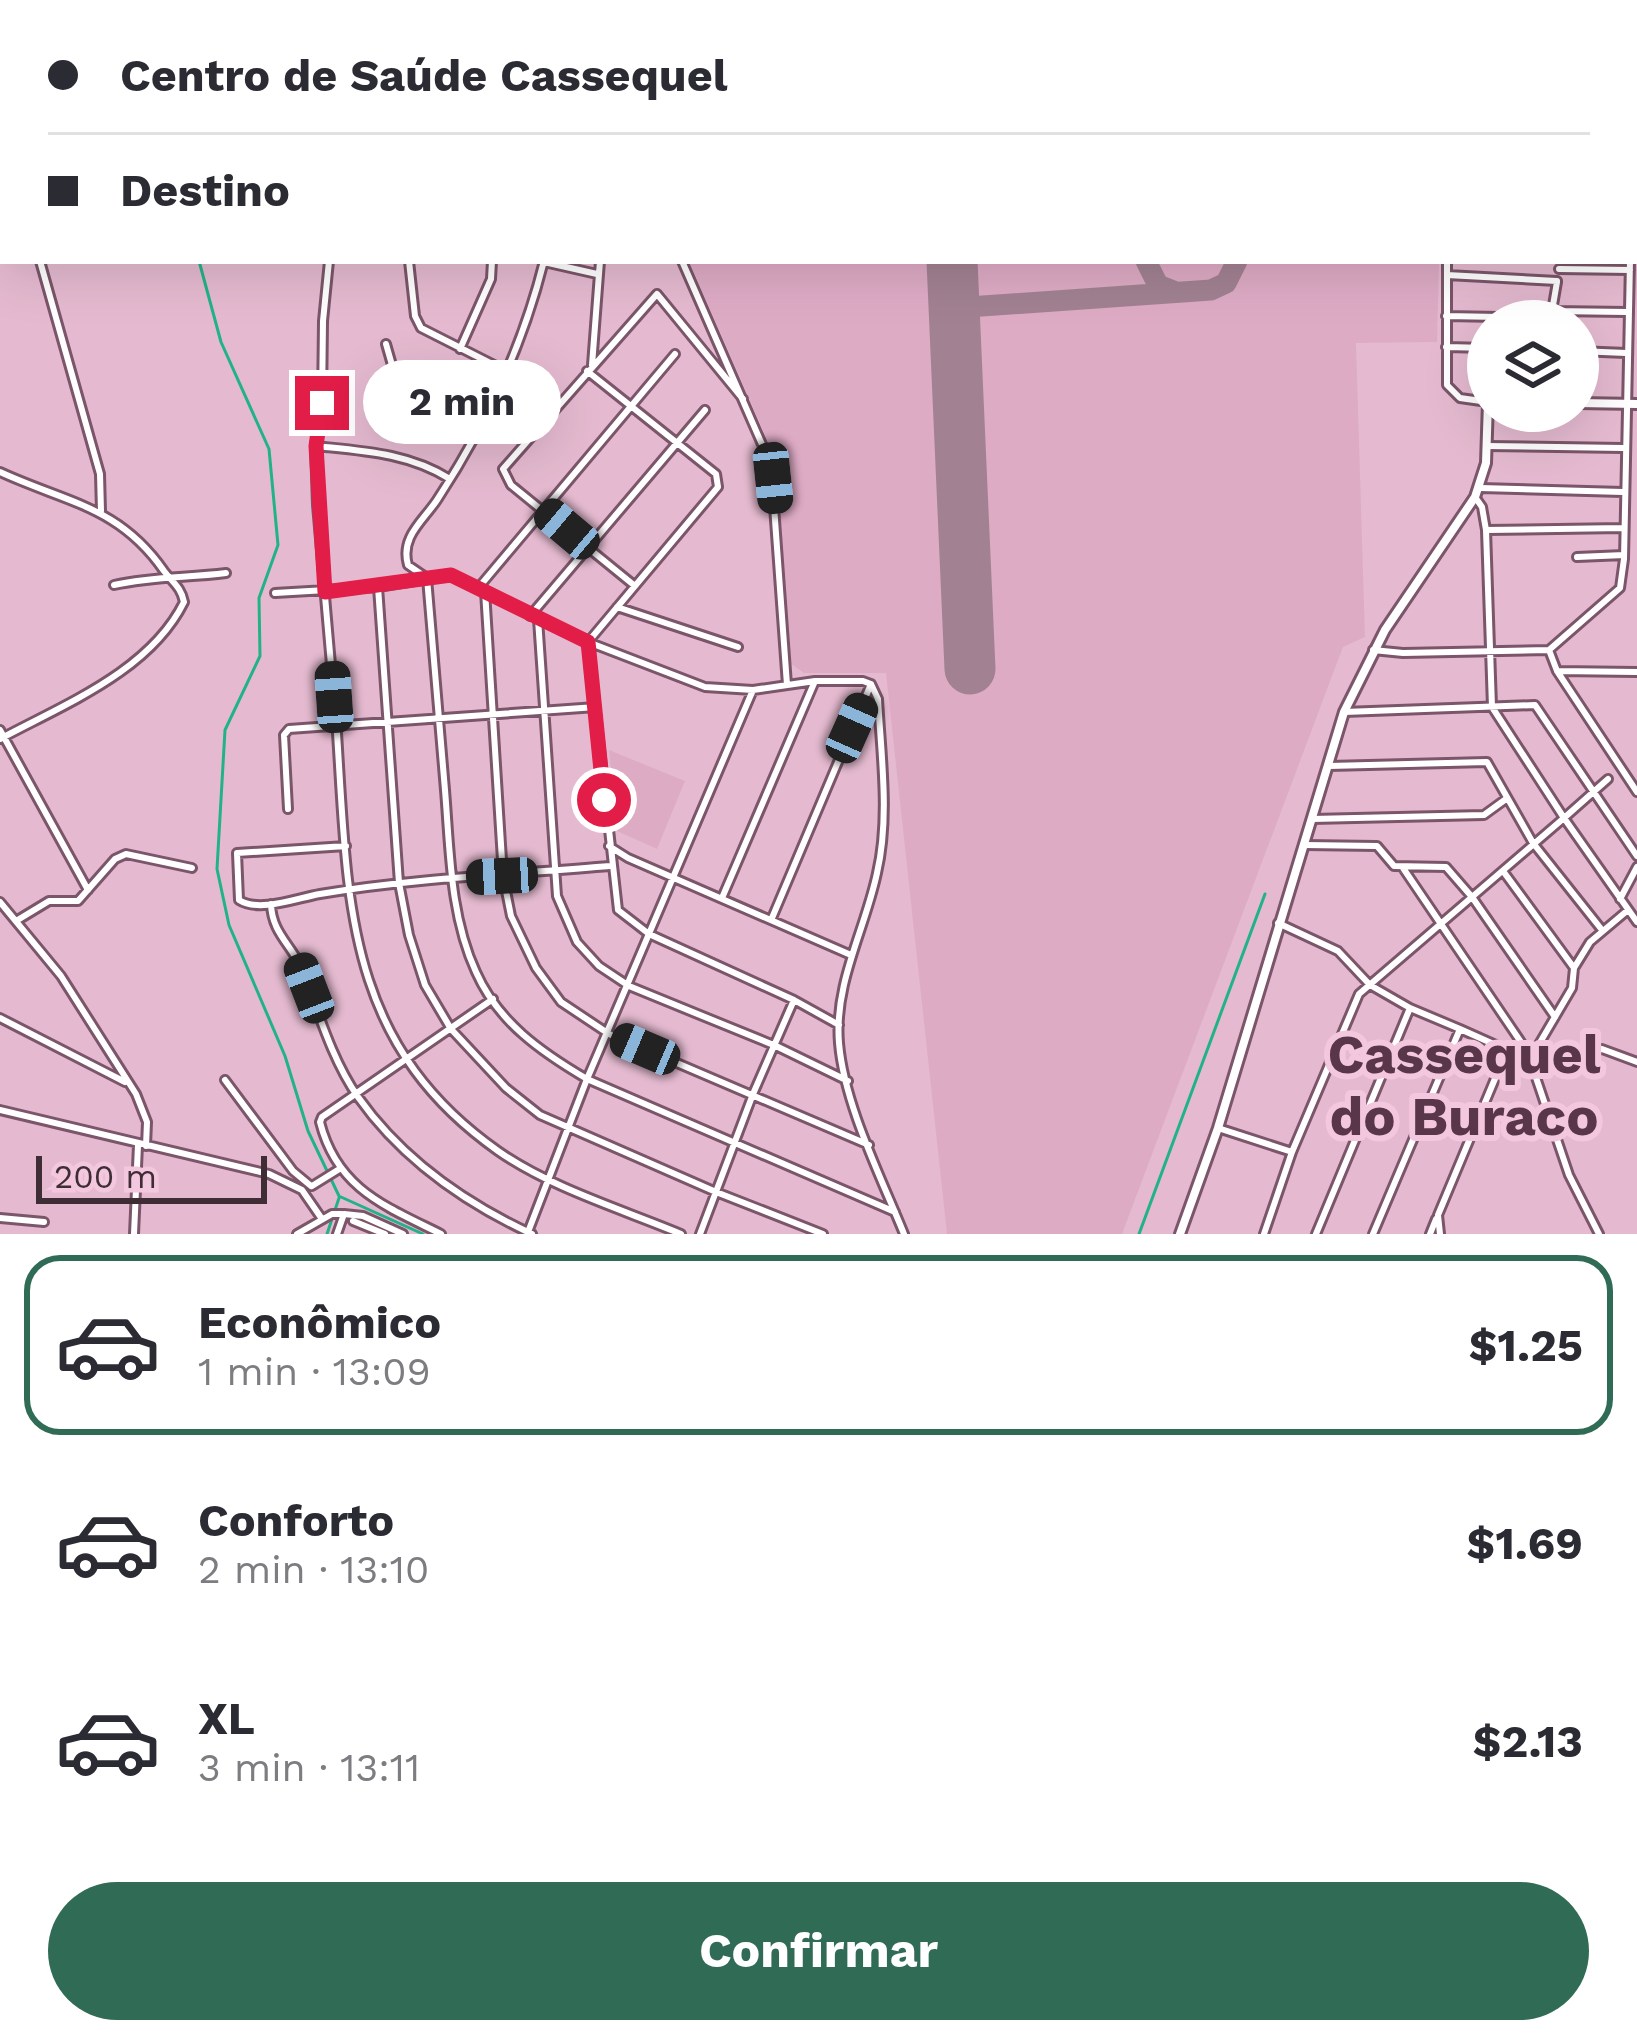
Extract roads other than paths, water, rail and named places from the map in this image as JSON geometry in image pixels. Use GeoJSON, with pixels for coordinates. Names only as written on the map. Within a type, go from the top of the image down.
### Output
{"type":"FeatureCollection","features":[{"type":"Feature","properties":{"kind":"street"},"geometry":{"type":"LineString","coordinates":[[41,264],[100,474],[100,511]]}},
{"type":"Feature","properties":{"kind":"street"},"geometry":{"type":"LineString","coordinates":[[329,264],[316,446],[349,889],[362,967],[406,1060],[480,1137],[548,1178],[681,1234]]}},
{"type":"Feature","properties":{"kind":"street"},"geometry":{"type":"LineString","coordinates":[[409,264],[415,316],[421,328],[506,371]]}},
{"type":"Feature","properties":{"kind":"street"},"geometry":{"type":"LineString","coordinates":[[460,349],[491,279],[492,264]]}},
{"type":"Feature","properties":{"kind":"street"},"geometry":{"type":"LineString","coordinates":[[427,578],[408,565],[406,549],[412,531],[450,479],[506,371],[543,264]]}},
{"type":"Feature","properties":{"kind":"street"},"geometry":{"type":"LineString","coordinates":[[553,264],[598,274]]}},
{"type":"Feature","properties":{"kind":"street"},"geometry":{"type":"LineString","coordinates":[[590,368],[600,264]]}},
{"type":"Feature","properties":{"kind":"street"},"geometry":{"type":"LineString","coordinates":[[683,264],[773,478],[787,685]]}},
{"type":"Feature","properties":{"kind":"street"},"geometry":{"type":"LineString","coordinates":[[1447,264],[1446,380],[1450,390],[1467,399]]}},
{"type":"Feature","properties":{"kind":"street"},"geometry":{"type":"LineString","coordinates":[[1373,650],[1549,650],[1620,588],[1630,266],[1559,265],[1554,300]]}},
{"type":"Feature","properties":{"kind":"street"},"geometry":{"type":"LineString","coordinates":[[1447,275],[1557,281]]}},
{"type":"Feature","properties":{"kind":"street"},"geometry":{"type":"LineString","coordinates":[[635,586],[511,485],[503,469],[660,294],[743,399]]}},
{"type":"Feature","properties":{"kind":"street"},"geometry":{"type":"LineString","coordinates":[[1599,314],[1627,312]]}},
{"type":"Feature","properties":{"kind":"street"},"geometry":{"type":"LineString","coordinates":[[1446,316],[1467,316]]}},
{"type":"Feature","properties":{"kind":"street"},"geometry":{"type":"LineString","coordinates":[[386,344],[398,386],[479,424]]}},
{"type":"Feature","properties":{"kind":"street"},"geometry":{"type":"LineString","coordinates":[[1446,347],[1467,348]]}},
{"type":"Feature","properties":{"kind":"street"},"geometry":{"type":"LineString","coordinates":[[1599,352],[1626,352]]}},
{"type":"Feature","properties":{"kind":"street"},"geometry":{"type":"LineString","coordinates":[[675,354],[482,589],[502,876],[511,916],[543,980],[561,1002],[609,1034],[869,1145]]}},
{"type":"Feature","properties":{"kind":"street"},"geometry":{"type":"LineString","coordinates":[[590,368],[716,474],[718,487],[588,642],[618,910],[649,934],[839,1025]]}},
{"type":"Feature","properties":{"kind":"street"},"geometry":{"type":"LineString","coordinates":[[1599,403],[1637,404]]}},
{"type":"Feature","properties":{"kind":"street"},"geometry":{"type":"LineString","coordinates":[[705,410],[534,618],[554,870],[564,918],[599,966],[629,986],[848,1081]]}},
{"type":"Feature","properties":{"kind":"street"},"geometry":{"type":"LineString","coordinates":[[1180,1234],[1344,712],[1373,650],[1478,493],[1487,432]]}},
{"type":"Feature","properties":{"kind":"street"},"geometry":{"type":"LineString","coordinates":[[316,446],[404,457],[450,479]]}},
{"type":"Feature","properties":{"kind":"street"},"geometry":{"type":"LineString","coordinates":[[1487,446],[1623,448]]}},
{"type":"Feature","properties":{"kind":"street"},"geometry":{"type":"LineString","coordinates":[[0,472],[100,511],[152,550],[181,590],[184,602],[166,634],[108,681],[2,735],[88,891]]}},
{"type":"Feature","properties":{"kind":"street"},"geometry":{"type":"LineString","coordinates":[[1478,493],[1623,491]]}},
{"type":"Feature","properties":{"kind":"street"},"geometry":{"type":"LineString","coordinates":[[1478,493],[1486,530],[1492,707],[1637,922]]}},
{"type":"Feature","properties":{"kind":"street"},"geometry":{"type":"LineString","coordinates":[[1486,530],[1623,527]]}},
{"type":"Feature","properties":{"kind":"street"},"geometry":{"type":"LineString","coordinates":[[1577,556],[1624,555]]}},
{"type":"Feature","properties":{"kind":"street"},"geometry":{"type":"LineString","coordinates":[[114,586],[157,575],[171,579],[226,573]]}},
{"type":"Feature","properties":{"kind":"street"},"geometry":{"type":"LineString","coordinates":[[274,593],[378,587],[451,575],[534,618],[691,684],[753,690],[815,681],[871,684],[878,699],[882,825],[878,873],[851,955],[839,1025],[848,1081],[904,1234]]}},
{"type":"Feature","properties":{"kind":"street"},"geometry":{"type":"LineString","coordinates":[[427,578],[460,932],[477,976],[493,999],[524,1039],[587,1079],[895,1212]]}},
{"type":"Feature","properties":{"kind":"street"},"geometry":{"type":"LineString","coordinates":[[378,587],[400,883],[409,935],[425,985],[451,1029],[523,1103],[568,1128],[823,1234]]}},
{"type":"Feature","properties":{"kind":"street"},"geometry":{"type":"LineString","coordinates":[[617,607],[738,647]]}},
{"type":"Feature","properties":{"kind":"street"},"geometry":{"type":"LineString","coordinates":[[1549,650],[1557,671],[1637,792]]}},
{"type":"Feature","properties":{"kind":"street"},"geometry":{"type":"LineString","coordinates":[[1557,671],[1637,672]]}},
{"type":"Feature","properties":{"kind":"street"},"geometry":{"type":"LineString","coordinates":[[722,898],[815,681]]}},
{"type":"Feature","properties":{"kind":"street"},"geometry":{"type":"LineString","coordinates":[[772,919],[871,684]]}},
{"type":"Feature","properties":{"kind":"street"},"geometry":{"type":"LineString","coordinates":[[271,904],[275,929],[299,962],[357,1096],[430,1174],[489,1213],[530,1233],[587,1079],[753,690]]}},
{"type":"Feature","properties":{"kind":"street"},"geometry":{"type":"LineString","coordinates":[[1344,712],[1535,705],[1637,856]]}},
{"type":"Feature","properties":{"kind":"street"},"geometry":{"type":"LineString","coordinates":[[288,809],[286,730],[596,707]]}},
{"type":"Feature","properties":{"kind":"street"},"geometry":{"type":"LineString","coordinates":[[1326,766],[1481,761],[1489,766],[1533,843],[1602,930]]}},
{"type":"Feature","properties":{"kind":"street"},"geometry":{"type":"LineString","coordinates":[[1264,1234],[1354,1000],[1608,778]]}},
{"type":"Feature","properties":{"kind":"street"},"geometry":{"type":"LineString","coordinates":[[1310,819],[1484,815],[1506,800]]}},
{"type":"Feature","properties":{"kind":"street"},"geometry":{"type":"LineString","coordinates":[[1302,845],[1378,846],[1390,863],[1403,868],[1446,867],[1555,1017]]}},
{"type":"Feature","properties":{"kind":"street"},"geometry":{"type":"LineString","coordinates":[[346,846],[236,853],[238,900],[248,905],[271,904],[400,883],[610,866]]}},
{"type":"Feature","properties":{"kind":"street"},"geometry":{"type":"LineString","coordinates":[[609,846],[851,955]]}},
{"type":"Feature","properties":{"kind":"street"},"geometry":{"type":"LineString","coordinates":[[16,921],[49,901],[78,901],[115,859],[126,854],[193,868]]}},
{"type":"Feature","properties":{"kind":"street"},"geometry":{"type":"LineString","coordinates":[[1620,899],[1637,867]]}},
{"type":"Feature","properties":{"kind":"street"},"geometry":{"type":"LineString","coordinates":[[1403,868],[1438,925],[1531,1051],[1569,1175],[1599,1234]]}},
{"type":"Feature","properties":{"kind":"street"},"geometry":{"type":"LineString","coordinates":[[1503,871],[1574,968]]}},
{"type":"Feature","properties":{"kind":"street"},"geometry":{"type":"LineString","coordinates":[[0,902],[61,976],[145,1112],[134,1234]]}},
{"type":"Feature","properties":{"kind":"street"},"geometry":{"type":"LineString","coordinates":[[1531,1051],[1572,988],[1574,968],[1602,930],[1628,910]]}},
{"type":"Feature","properties":{"kind":"street"},"geometry":{"type":"LineString","coordinates":[[1278,923],[1338,951],[1370,985],[1410,1008],[1507,1050],[1602,1049],[1637,1062]]}},
{"type":"Feature","properties":{"kind":"street"},"geometry":{"type":"LineString","coordinates":[[441,1234],[366,1199],[339,1169],[320,1122],[493,999]]}},
{"type":"Feature","properties":{"kind":"street"},"geometry":{"type":"LineString","coordinates":[[700,1234],[794,1000]]}},
{"type":"Feature","properties":{"kind":"street"},"geometry":{"type":"LineString","coordinates":[[1316,1234],[1410,1008]]}},
{"type":"Feature","properties":{"kind":"street"},"geometry":{"type":"LineString","coordinates":[[0,1018],[127,1083]]}},
{"type":"Feature","properties":{"kind":"street"},"geometry":{"type":"LineString","coordinates":[[1373,1234],[1460,1029]]}},
{"type":"Feature","properties":{"kind":"street"},"geometry":{"type":"LineString","coordinates":[[1430,1234],[1507,1050]]}},
{"type":"Feature","properties":{"kind":"street"},"geometry":{"type":"LineString","coordinates":[[225,1080],[293,1171],[312,1187],[322,1219]]}},
{"type":"Feature","properties":{"kind":"street"},"geometry":{"type":"LineString","coordinates":[[0,1110],[312,1187]]}},
{"type":"Feature","properties":{"kind":"street"},"geometry":{"type":"LineString","coordinates":[[1217,1127],[1292,1153]]}},
{"type":"Feature","properties":{"kind":"street"},"geometry":{"type":"LineString","coordinates":[[312,1187],[339,1169]]}},
{"type":"Feature","properties":{"kind":"street"},"geometry":{"type":"LineString","coordinates":[[337,1234],[366,1199]]}},
{"type":"Feature","properties":{"kind":"street"},"geometry":{"type":"LineString","coordinates":[[354,1215],[356,1234]]}},
{"type":"Feature","properties":{"kind":"street"},"geometry":{"type":"LineString","coordinates":[[354,1215],[385,1234]]}},
{"type":"Feature","properties":{"kind":"street"},"geometry":{"type":"LineString","coordinates":[[297,1234],[322,1219],[354,1215],[403,1234]]}},
{"type":"Feature","properties":{"kind":"street"},"geometry":{"type":"LineString","coordinates":[[1438,1215],[1440,1234]]}},
{"type":"Feature","properties":{"kind":"street"},"geometry":{"type":"LineString","coordinates":[[0,1218],[44,1222]]}},
{"type":"Feature","properties":{"kind":"waterway"},"geometry":{"type":"LineString","coordinates":[[200,264],[221,342],[269,449],[278,545],[259,598],[260,656],[225,730],[217,869],[229,925],[285,1056],[308,1131],[339,1196]]}},
{"type":"Feature","properties":{"kind":"waterway"},"geometry":{"type":"LineString","coordinates":[[1139,1234],[1265,894]]}},
{"type":"Feature","properties":{"kind":"waterway"},"geometry":{"type":"LineString","coordinates":[[341,1197],[423,1234]]}},
{"type":"Feature","properties":{"kind":"waterway"},"geometry":{"type":"LineString","coordinates":[[327,1234],[339,1198]]}},
{"type":"Feature","properties":{"kind":"district","name":"Cassequel do Buraco"},"geometry":{"type":"Point","coordinates":[1464,1085]}}]}
